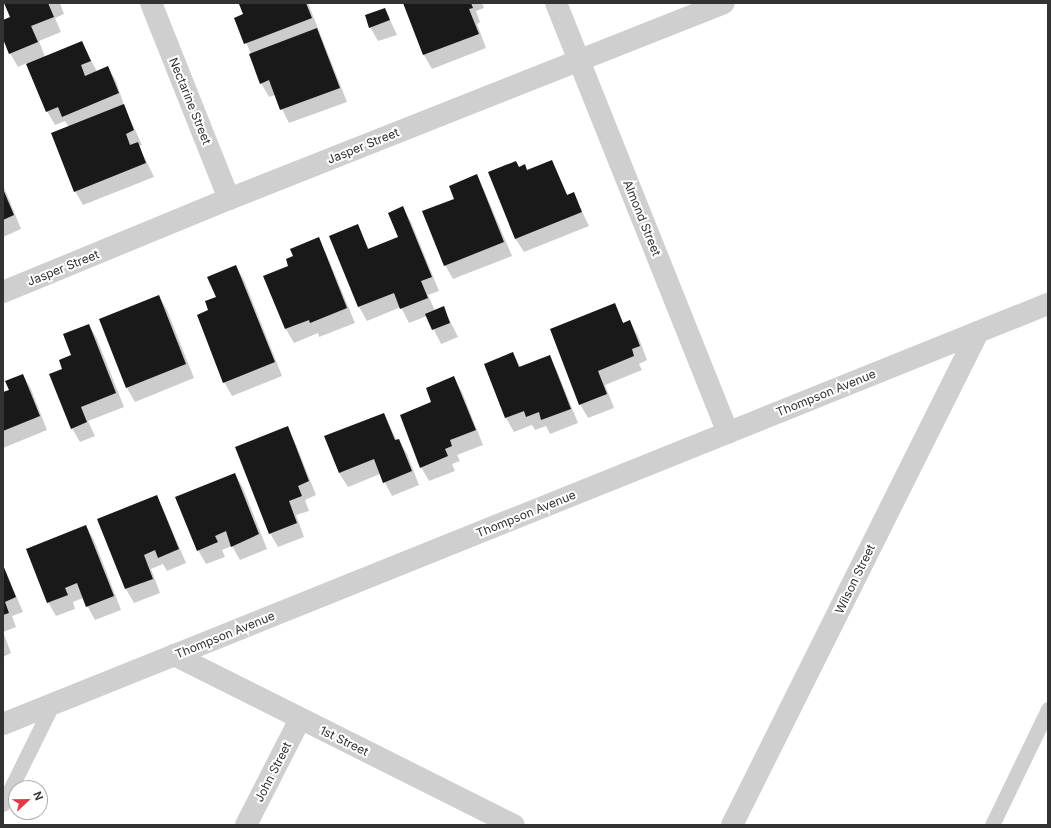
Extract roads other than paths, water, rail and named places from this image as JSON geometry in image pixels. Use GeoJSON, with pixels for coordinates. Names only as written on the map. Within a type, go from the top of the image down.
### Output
{"type":"FeatureCollection","features":[{"type":"Feature","properties":{"kind":"street","name":"Nectarine Street"},"geometry":{"type":"LineString","coordinates":[[151,3],[229,199]]}},
{"type":"Feature","properties":{"kind":"street","name":"Almond Street"},"geometry":{"type":"LineString","coordinates":[[556,3],[728,433]]}},
{"type":"Feature","properties":{"kind":"street","name":"Jasper Street"},"geometry":{"type":"LineString","coordinates":[[3,292],[229,199],[724,3]]}},
{"type":"Feature","properties":{"kind":"street","name":"Thompson Avenue"},"geometry":{"type":"LineString","coordinates":[[3,724],[1048,304]]}},
{"type":"Feature","properties":{"kind":"street","name":"Wilson Street"},"geometry":{"type":"LineString","coordinates":[[732,825],[978,332]]}},
{"type":"Feature","properties":{"kind":"street","name":"1st Street"},"geometry":{"type":"LineString","coordinates":[[174,655],[300,719],[487,819],[514,825]]}},
{"type":"Feature","properties":{"kind":"street","name":"John Street"},"geometry":{"type":"LineString","coordinates":[[246,825],[300,719]]}},
{"type":"Feature","properties":{"kind":"lane"},"geometry":{"type":"LineString","coordinates":[[3,804],[52,705]]}},
{"type":"Feature","properties":{"kind":"lane"},"geometry":{"type":"LineString","coordinates":[[992,825],[1048,709]]}}]}
